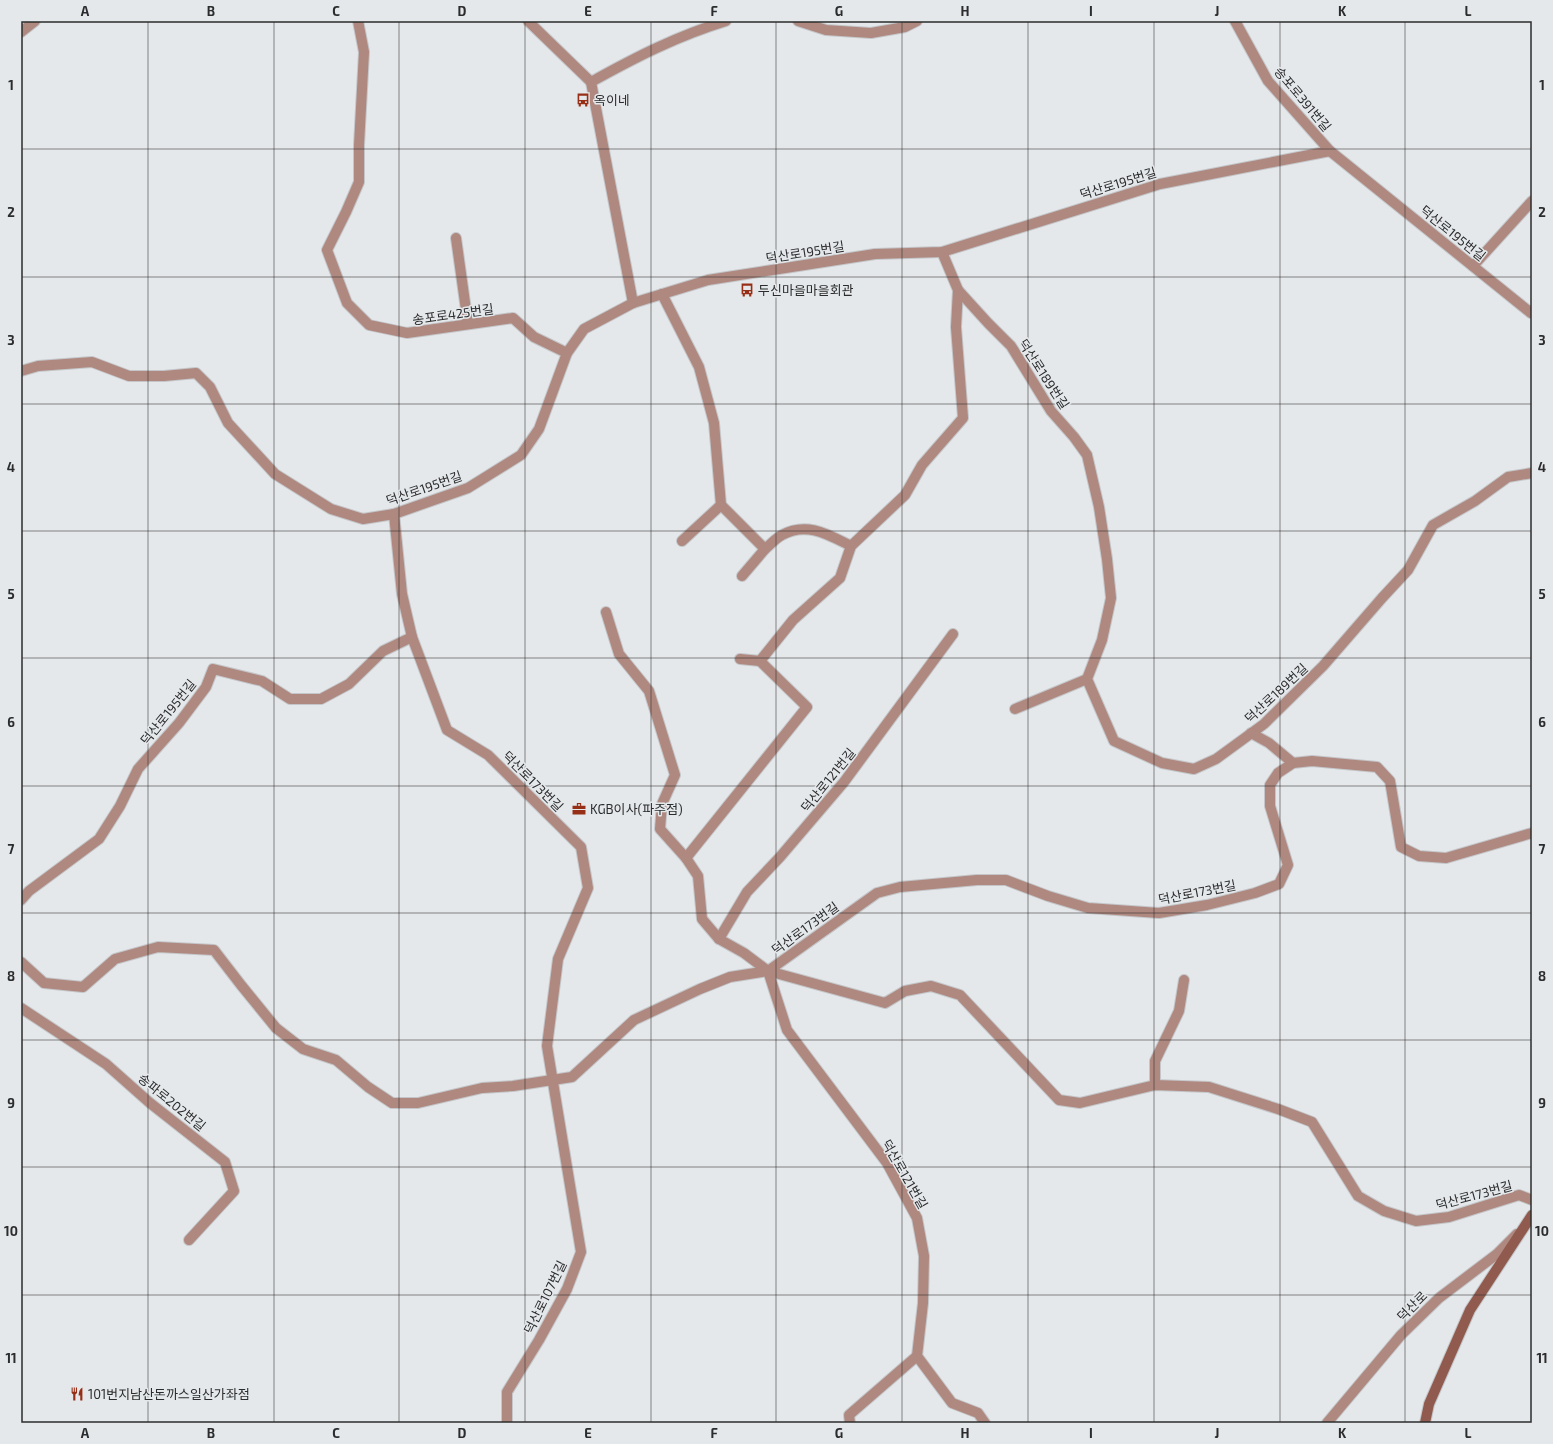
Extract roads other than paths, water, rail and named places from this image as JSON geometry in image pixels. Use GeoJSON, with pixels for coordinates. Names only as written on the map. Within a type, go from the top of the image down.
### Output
{"type":"FeatureCollection","features":[{"type":"Feature","properties":{"kind":"street"},"geometry":{"type":"LineString","coordinates":[[21,32],[35,21]]}},
{"type":"Feature","properties":{"kind":"street","name":"송포로425번길"},"geometry":{"type":"LineString","coordinates":[[358,21],[364,52],[359,145],[359,182],[327,250],[347,304],[369,325],[408,333],[513,318],[534,337],[567,353]]}},
{"type":"Feature","properties":{"kind":"street"},"geometry":{"type":"LineString","coordinates":[[528,21],[591,82],[633,303]]}},
{"type":"Feature","properties":{"kind":"street"},"geometry":{"type":"LineString","coordinates":[[591,82],[637,56],[695,30],[726,21]]}},
{"type":"Feature","properties":{"kind":"street"},"geometry":{"type":"LineString","coordinates":[[798,21],[826,30],[871,33],[905,27],[917,21]]}},
{"type":"Feature","properties":{"kind":"street","name":"송포로391번길"},"geometry":{"type":"LineString","coordinates":[[1235,21],[1268,81],[1330,151]]}},
{"type":"Feature","properties":{"kind":"street","name":"덕산로195번길"},"geometry":{"type":"LineString","coordinates":[[21,371],[38,366],[92,362],[129,376],[164,376],[196,373],[210,387],[228,423],[275,474],[331,509],[363,519],[394,514],[468,488],[521,455],[539,429],[567,353],[584,329],[633,303],[708,280],[875,254],[942,252],[1160,184],[1330,151],[1531,313],[1532,312]]}},
{"type":"Feature","properties":{"kind":"street"},"geometry":{"type":"LineString","coordinates":[[1473,266],[1532,201]]}},
{"type":"Feature","properties":{"kind":"street"},"geometry":{"type":"LineString","coordinates":[[456,238],[468,324]]}},
{"type":"Feature","properties":{"kind":"street"},"geometry":{"type":"LineString","coordinates":[[760,661],[792,620],[840,578],[851,546],[905,495],[922,465],[964,418],[956,326],[958,290],[942,252]]}},
{"type":"Feature","properties":{"kind":"street","name":"덕산로189번길"},"geometry":{"type":"LineString","coordinates":[[958,290],[1011,346],[1051,411],[1074,437],[1087,455],[1099,507],[1111,598],[1102,640],[1087,678],[1114,741],[1162,763],[1194,769],[1216,759],[1264,724],[1323,666],[1408,570],[1433,525],[1475,501],[1508,477],[1532,472]]}},
{"type":"Feature","properties":{"kind":"street"},"geometry":{"type":"LineString","coordinates":[[662,294],[699,367],[714,424],[721,505],[765,549]]}},
{"type":"Feature","properties":{"kind":"street"},"geometry":{"type":"LineString","coordinates":[[682,541],[721,505]]}},
{"type":"Feature","properties":{"kind":"street","name":"덕산로173번길"},"geometry":{"type":"LineString","coordinates":[[394,514],[402,594],[412,637],[447,730],[488,755],[581,847],[588,888],[558,959],[547,1046],[553,1081]]}},
{"type":"Feature","properties":{"kind":"street"},"geometry":{"type":"LineString","coordinates":[[742,576],[765,549],[783,534],[806,528],[830,535],[851,546]]}},
{"type":"Feature","properties":{"kind":"street"},"geometry":{"type":"LineString","coordinates":[[606,612],[619,654],[649,691],[675,775],[662,804],[660,829],[686,858],[698,876],[702,919],[719,939],[744,953],[768,971]]}},
{"type":"Feature","properties":{"kind":"street","name":"덕산로121번길"},"geometry":{"type":"LineString","coordinates":[[719,939],[747,892],[780,857],[844,782],[953,634]]}},
{"type":"Feature","properties":{"kind":"street","name":"덕산로195번길"},"geometry":{"type":"LineString","coordinates":[[21,900],[29,891],[99,839],[120,806],[138,769],[179,723],[206,687],[213,668],[262,681],[290,699],[321,699],[349,684],[383,650],[412,637]]}},
{"type":"Feature","properties":{"kind":"street"},"geometry":{"type":"LineString","coordinates":[[686,858],[807,707],[760,661],[740,659]]}},
{"type":"Feature","properties":{"kind":"street"},"geometry":{"type":"LineString","coordinates":[[1015,709],[1087,678]]}},
{"type":"Feature","properties":{"kind":"street"},"geometry":{"type":"LineString","coordinates":[[1251,733],[1269,743],[1292,763],[1312,761],[1377,767],[1390,781],[1401,847],[1419,856],[1446,858],[1532,834]]}},
{"type":"Feature","properties":{"kind":"street","name":"덕산로173번길"},"geometry":{"type":"LineString","coordinates":[[768,971],[877,893],[900,888],[977,880],[1006,880],[1048,896],[1088,908],[1159,913],[1207,905],[1255,893],[1280,884],[1288,865],[1270,806],[1270,785],[1278,773],[1292,763]]}},
{"type":"Feature","properties":{"kind":"street"},"geometry":{"type":"LineString","coordinates":[[21,962],[44,983],[82,987],[115,959],[158,946],[214,950],[241,986],[276,1028],[303,1049],[336,1060],[368,1087],[392,1103],[418,1103],[482,1088],[513,1086],[572,1077],[634,1020],[700,989],[730,977],[768,971]]}},
{"type":"Feature","properties":{"kind":"street","name":"덕산로173번길"},"geometry":{"type":"LineString","coordinates":[[768,971],[884,1003],[905,991],[932,986],[960,995],[1059,1100],[1080,1103],[1155,1086],[1209,1087],[1312,1122],[1358,1196],[1384,1211],[1416,1222],[1449,1217],[1519,1195],[1532,1200]]}},
{"type":"Feature","properties":{"kind":"street","name":"덕산로121번길"},"geometry":{"type":"LineString","coordinates":[[768,971],[787,1030],[887,1163],[917,1218],[924,1256],[923,1303],[917,1356]]}},
{"type":"Feature","properties":{"kind":"street"},"geometry":{"type":"LineString","coordinates":[[1155,1086],[1155,1061],[1179,1011],[1184,980]]}},
{"type":"Feature","properties":{"kind":"street","name":"송파로202번길"},"geometry":{"type":"LineString","coordinates":[[21,1008],[106,1064],[150,1103],[225,1162],[234,1191],[189,1240]]}},
{"type":"Feature","properties":{"kind":"street","name":"덕산로107번길"},"geometry":{"type":"LineString","coordinates":[[507,1423],[507,1392],[539,1340],[567,1289],[581,1252],[553,1081]]}},
{"type":"Feature","properties":{"kind":"street","name":"덕산로"},"geometry":{"type":"LineString","coordinates":[[1327,1423],[1401,1335],[1439,1298],[1497,1254],[1531,1218]]}},
{"type":"Feature","properties":{"kind":"street","name":"덕산로"},"geometry":{"type":"LineString","coordinates":[[1425,1423],[1430,1404],[1470,1310],[1531,1218]]}},
{"type":"Feature","properties":{"kind":"street"},"geometry":{"type":"LineString","coordinates":[[850,1423],[849,1415],[917,1356],[952,1403],[978,1413],[985,1423]]}},
{"type":"Feature","properties":{"kind":"place","name":"옥이네"},"geometry":{"type":"Point","coordinates":[583,100]}},
{"type":"Feature","properties":{"kind":"place","name":"두신마을마을회관"},"geometry":{"type":"Point","coordinates":[747,290]}},
{"type":"Feature","properties":{"kind":"place","name":"KGB이사(파주점)"},"geometry":{"type":"Point","coordinates":[579,809]}},
{"type":"Feature","properties":{"kind":"place","name":"101번지남산돈까스일산가좌점"},"geometry":{"type":"Point","coordinates":[77,1394]}}]}
